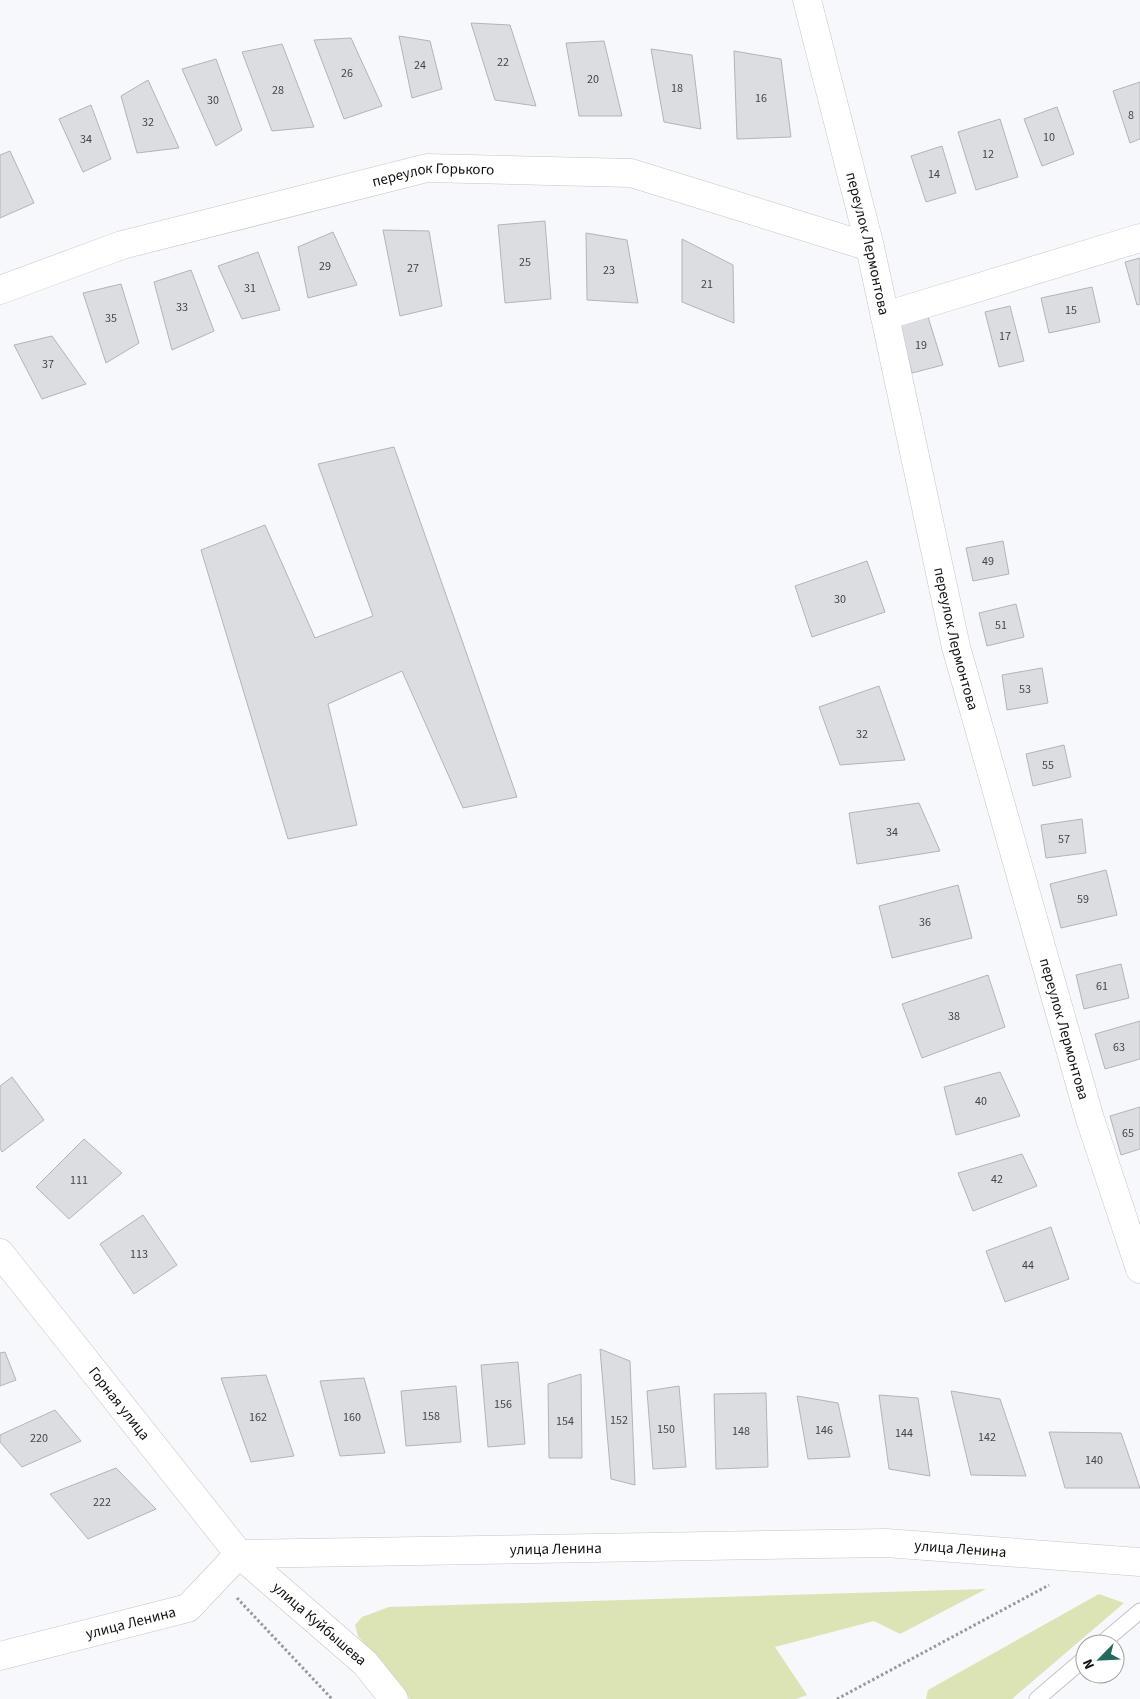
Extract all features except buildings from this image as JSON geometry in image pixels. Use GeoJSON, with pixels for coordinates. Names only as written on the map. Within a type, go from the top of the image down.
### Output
{"type":"FeatureCollection","features":[{"type":"Feature","properties":{"kind":"street","name":"переулок Лермонтова"},"geometry":{"type":"LineString","coordinates":[[807,0],[870,247],[956,647],[1090,1119],[1140,1269]]}},
{"type":"Feature","properties":{"kind":"street","name":"переулок Горького"},"geometry":{"type":"LineString","coordinates":[[0,290],[122,246],[427,168],[631,173],[870,247]]}},
{"type":"Feature","properties":{"kind":"street"},"geometry":{"type":"LineString","coordinates":[[884,316],[1140,238]]}},
{"type":"Feature","properties":{"kind":"street","name":"Горная улица"},"geometry":{"type":"LineString","coordinates":[[0,1253],[239,1554]]}},
{"type":"Feature","properties":{"kind":"street","name":"улица Ленина"},"geometry":{"type":"LineString","coordinates":[[0,1656],[188,1608],[239,1554],[886,1543],[1140,1562]]}},
{"type":"Feature","properties":{"kind":"street","name":"улица Куйбышева"},"geometry":{"type":"LineString","coordinates":[[239,1554],[365,1663],[394,1699]]}},
{"type":"Feature","properties":{"kind":"lane"},"geometry":{"type":"LineString","coordinates":[[1113,1634],[1140,1611]]}},
{"type":"Feature","properties":{"kind":"lane"},"geometry":{"type":"LineString","coordinates":[[1037,1699],[1075,1667]]}},
{"type":"Feature","properties":{"kind":"path"},"geometry":{"type":"LineString","coordinates":[[217,1577],[332,1699]]}},
{"type":"Feature","properties":{"kind":"path"},"geometry":{"type":"LineString","coordinates":[[837,1699],[1054,1582]]}},
{"type":"Feature","properties":{"kind":"green space"},"geometry":{"type":"Polygon","coordinates":[[[986,1589],[900,1634],[874,1621],[775,1647],[807,1695],[796,1699],[410,1699],[358,1636],[355,1625],[362,1617],[389,1607],[986,1589]]]}},
{"type":"Feature","properties":{"kind":"green space"},"geometry":{"type":"Polygon","coordinates":[[[1099,1594],[1124,1603],[1088,1634],[1075,1634],[1075,1645],[1012,1699],[926,1699],[928,1690],[1099,1594]]]}}]}
